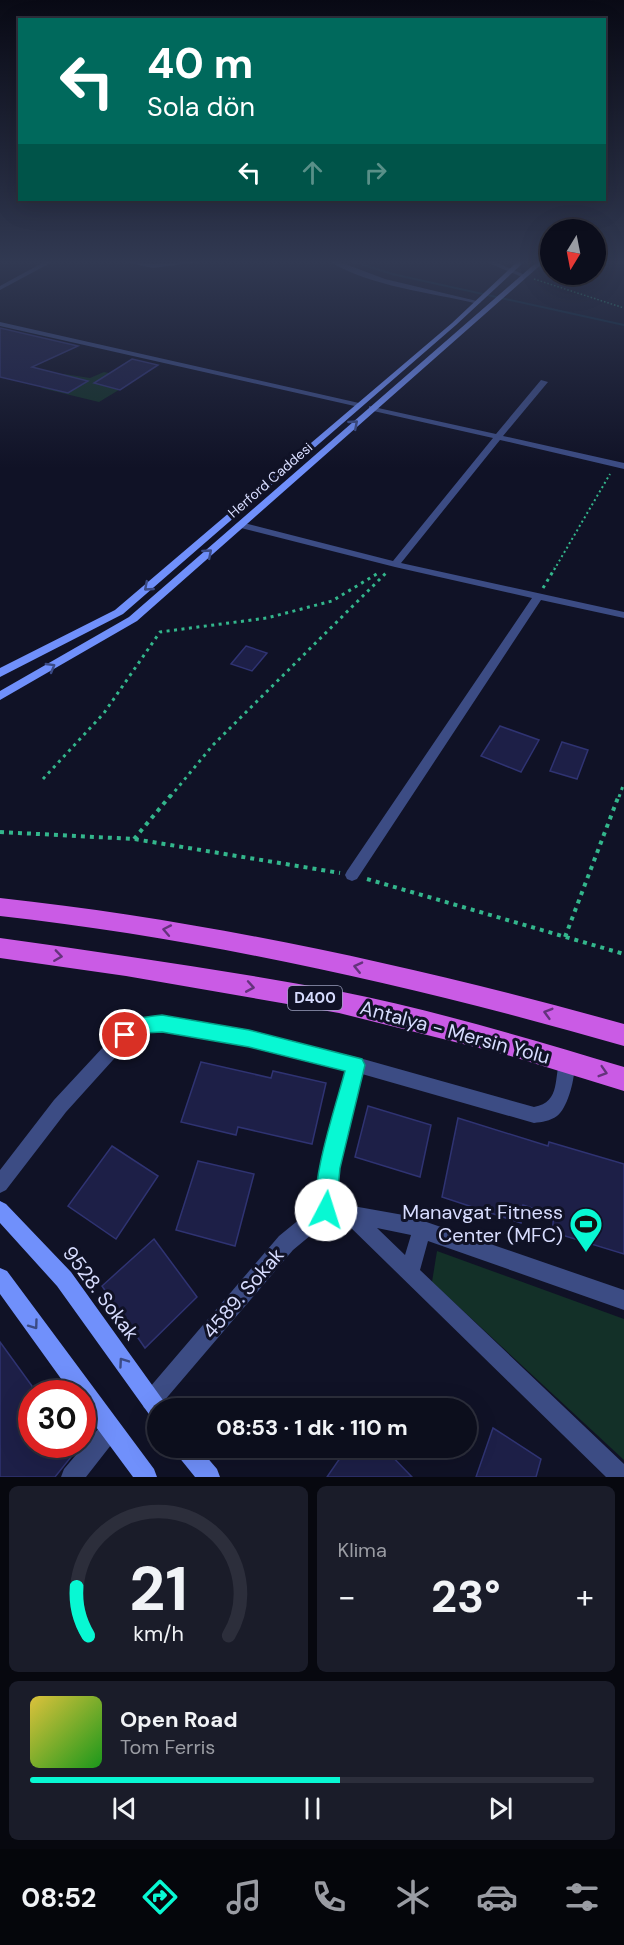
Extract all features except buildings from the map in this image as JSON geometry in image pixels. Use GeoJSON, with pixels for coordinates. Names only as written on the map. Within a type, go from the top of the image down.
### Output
{"type":"FeatureCollection","features":[{"type":"Feature","properties":{"kind":"highway","name":"D400"},"geometry":{"type":"LineString","coordinates":[[0,907],[130,923],[345,964],[517,1004],[624,1035]]}},
{"type":"Feature","properties":{"kind":"highway","name":"Antalya - Mersin Yolu"},"geometry":{"type":"LineString","coordinates":[[0,948],[126,966],[339,1002],[507,1044],[624,1079]]}},
{"type":"Feature","properties":{"kind":"main road","name":"Herford Caddesi"},"geometry":{"type":"LineString","coordinates":[[0,673],[119,612],[446,330]]}},
{"type":"Feature","properties":{"kind":"main road","name":"Herford Caddesi"},"geometry":{"type":"LineString","coordinates":[[0,696],[133,619],[461,330]]}},
{"type":"Feature","properties":{"kind":"main road","name":"9528. Sokak"},"geometry":{"type":"LineString","coordinates":[[0,1210],[64,1279],[149,1398]]}},
{"type":"Feature","properties":{"kind":"main road"},"geometry":{"type":"LineString","coordinates":[[0,1278],[146,1477]]}},
{"type":"Feature","properties":{"kind":"main road"},"geometry":{"type":"LineString","coordinates":[[194,1458],[208,1477]]}},
{"type":"Feature","properties":{"kind":"street"},"geometry":{"type":"LineString","coordinates":[[26,330],[359,405]]}},
{"type":"Feature","properties":{"kind":"street"},"geometry":{"type":"LineString","coordinates":[[395,564],[445,505],[496,437],[544,382]]}},
{"type":"Feature","properties":{"kind":"street"},"geometry":{"type":"LineString","coordinates":[[372,408],[620,465]]}},
{"type":"Feature","properties":{"kind":"street"},"geometry":{"type":"LineString","coordinates":[[240,525],[395,564],[624,615]]}},
{"type":"Feature","properties":{"kind":"street"},"geometry":{"type":"LineString","coordinates":[[352,875],[538,597]]}},
{"type":"Feature","properties":{"kind":"street"},"geometry":{"type":"LineString","coordinates":[[0,1184],[60,1106],[125,1035],[141,1025],[162,1023],[249,1039],[356,1065],[534,1115],[549,1113],[559,1103],[567,1062]]}},
{"type":"Feature","properties":{"kind":"street"},"geometry":{"type":"LineString","coordinates":[[356,1065],[330,1168],[326,1210],[409,1225],[624,1300]]}},
{"type":"Feature","properties":{"kind":"street","name":"4589. Sokak"},"geometry":{"type":"LineString","coordinates":[[160,1398],[286,1243],[326,1210]]}},
{"type":"Feature","properties":{"kind":"street"},"geometry":{"type":"LineString","coordinates":[[351,1216],[622,1477]]}},
{"type":"Feature","properties":{"kind":"street"},"geometry":{"type":"LineString","coordinates":[[411,1273],[422,1229]]}},
{"type":"Feature","properties":{"kind":"street"},"geometry":{"type":"LineString","coordinates":[[72,1477],[111,1430]]}},
{"type":"Feature","properties":{"kind":"path"},"geometry":{"type":"LineString","coordinates":[[538,597],[620,465]]}},
{"type":"Feature","properties":{"kind":"path"},"geometry":{"type":"LineString","coordinates":[[43,779],[104,713],[160,632],[267,618],[332,600],[395,564]]}},
{"type":"Feature","properties":{"kind":"path"},"geometry":{"type":"LineString","coordinates":[[134,839],[213,745],[395,564]]}},
{"type":"Feature","properties":{"kind":"path"},"geometry":{"type":"LineString","coordinates":[[565,938],[624,783]]}},
{"type":"Feature","properties":{"kind":"path"},"geometry":{"type":"LineString","coordinates":[[0,832],[134,839],[352,875],[624,954]]}},
{"type":"Feature","properties":{"kind":"green space"},"geometry":{"type":"Polygon","coordinates":[[[104,372],[137,379],[99,402],[41,388],[64,374],[90,378],[104,372]]]}},
{"type":"Feature","properties":{"kind":"green space"},"geometry":{"type":"Polygon","coordinates":[[[437,1251],[624,1319],[624,1460],[432,1282],[437,1251]]]}},
{"type":"Feature","properties":{"kind":"place","name":"Manavgat Fitness Center (MFC)"},"geometry":{"type":"Point","coordinates":[586,1253]}},
{"type":"Feature","properties":{"kind":"route"},"geometry":{"type":"LineString","coordinates":[[125,1035],[141,1025],[162,1023],[249,1039],[356,1065],[330,1168],[326,1210]]}}]}
